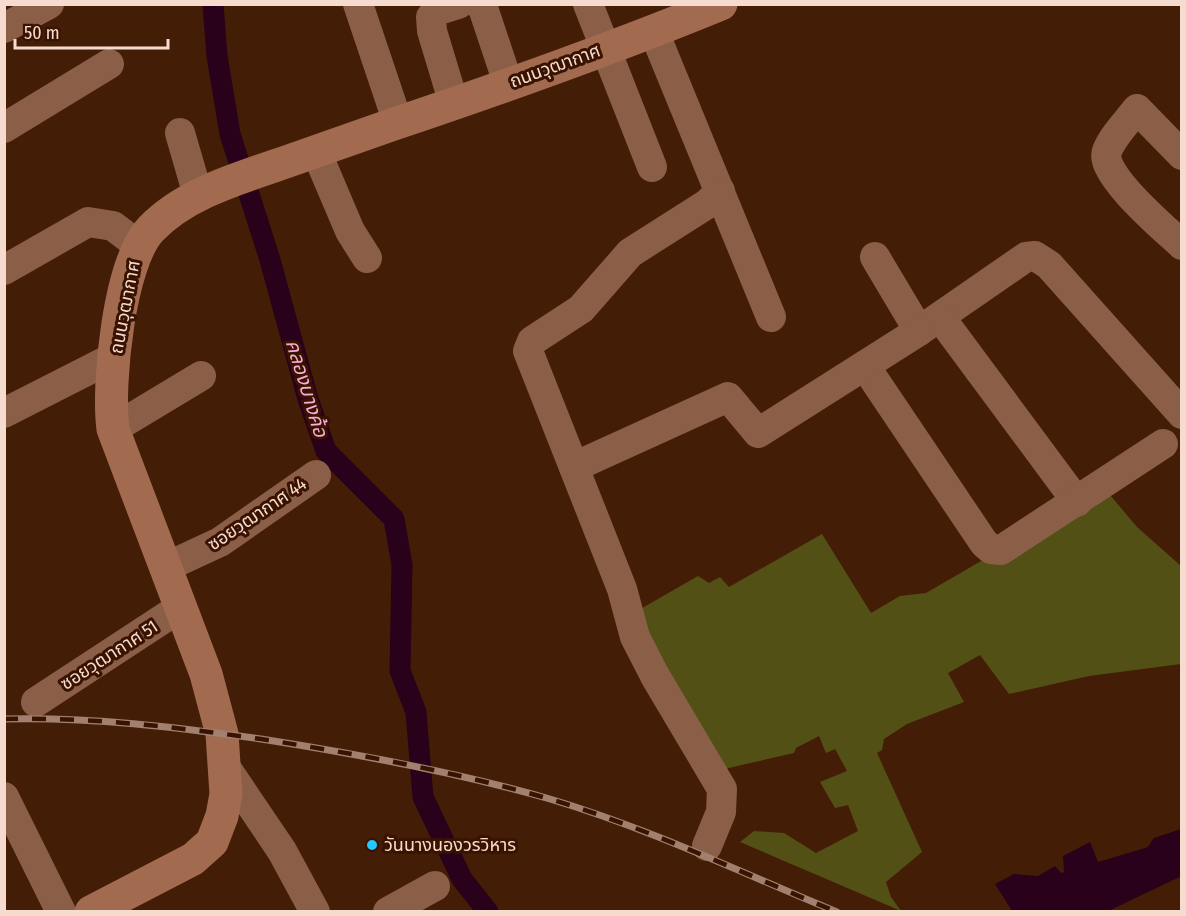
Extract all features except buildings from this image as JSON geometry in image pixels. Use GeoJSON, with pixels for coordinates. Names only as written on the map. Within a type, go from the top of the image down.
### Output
{"type":"FeatureCollection","features":[{"type":"Feature","properties":{"kind":"main road","name":"ถนนวุฒากาศ"},"geometry":{"type":"LineString","coordinates":[[91,912],[193,859],[212,842],[222,816],[226,794],[222,734],[209,684],[114,429],[110,390],[114,357],[129,272],[138,244],[171,212],[225,184],[654,32],[722,4]]}},
{"type":"Feature","properties":{"kind":"street"},"geometry":{"type":"LineString","coordinates":[[4,28],[49,4]]}},
{"type":"Feature","properties":{"kind":"street"},"geometry":{"type":"LineString","coordinates":[[358,4],[398,123]]}},
{"type":"Feature","properties":{"kind":"street"},"geometry":{"type":"LineString","coordinates":[[454,104],[432,31],[431,17],[436,11],[458,4]]}},
{"type":"Feature","properties":{"kind":"street"},"geometry":{"type":"LineString","coordinates":[[479,4],[483,8],[508,84]]}},
{"type":"Feature","properties":{"kind":"street"},"geometry":{"type":"LineString","coordinates":[[588,4],[603,49],[652,167]]}},
{"type":"Feature","properties":{"kind":"street"},"geometry":{"type":"LineString","coordinates":[[654,32],[771,317]]}},
{"type":"Feature","properties":{"kind":"street"},"geometry":{"type":"LineString","coordinates":[[4,128],[109,64]]}},
{"type":"Feature","properties":{"kind":"street"},"geometry":{"type":"LineString","coordinates":[[1182,155],[1137,109],[1106,151],[1105,161],[1108,169],[1125,188],[1182,245]]}},
{"type":"Feature","properties":{"kind":"street"},"geometry":{"type":"LineString","coordinates":[[180,133],[225,184]]}},
{"type":"Feature","properties":{"kind":"street"},"geometry":{"type":"LineString","coordinates":[[316,151],[350,231],[367,258]]}},
{"type":"Feature","properties":{"kind":"street"},"geometry":{"type":"LineString","coordinates":[[707,846],[721,812],[722,789],[655,676],[635,637],[622,589],[528,351],[532,341],[581,309],[630,253],[707,204],[720,191]]}},
{"type":"Feature","properties":{"kind":"street"},"geometry":{"type":"LineString","coordinates":[[4,270],[88,222],[113,226],[138,244]]}},
{"type":"Feature","properties":{"kind":"street"},"geometry":{"type":"LineString","coordinates":[[574,467],[728,397],[758,433],[929,324],[1026,257],[1035,256],[1049,266],[1182,414]]}},
{"type":"Feature","properties":{"kind":"street"},"geometry":{"type":"LineString","coordinates":[[875,257],[1077,502]]}},
{"type":"Feature","properties":{"kind":"street"},"geometry":{"type":"LineString","coordinates":[[4,413],[114,357]]}},
{"type":"Feature","properties":{"kind":"street"},"geometry":{"type":"LineString","coordinates":[[865,366],[984,543],[991,549],[1000,550],[1163,444]]}},
{"type":"Feature","properties":{"kind":"street"},"geometry":{"type":"LineString","coordinates":[[114,429],[201,376]]}},
{"type":"Feature","properties":{"kind":"street","name":"ซอยวุฒากาศ 44"},"geometry":{"type":"LineString","coordinates":[[166,567],[220,542],[316,475]]}},
{"type":"Feature","properties":{"kind":"street","name":"ซอยวุฒากาศ 51"},"geometry":{"type":"LineString","coordinates":[[36,702],[181,607]]}},
{"type":"Feature","properties":{"kind":"street"},"geometry":{"type":"LineString","coordinates":[[224,765],[282,851],[315,912]]}},
{"type":"Feature","properties":{"kind":"street"},"geometry":{"type":"LineString","coordinates":[[4,797],[61,912]]}},
{"type":"Feature","properties":{"kind":"street"},"geometry":{"type":"LineString","coordinates":[[388,912],[435,886]]}},
{"type":"Feature","properties":{"kind":"shaded area"},"geometry":{"type":"Polygon","coordinates":[[[1105,489],[1137,527],[1181,566],[1181,664],[1089,676],[1009,694],[980,655],[948,673],[964,702],[907,724],[884,739],[882,750],[877,753],[922,852],[886,882],[891,897],[901,911],[740,842],[754,831],[784,833],[816,853],[858,831],[848,805],[835,808],[820,782],[847,771],[835,749],[826,753],[819,736],[796,748],[794,753],[720,770],[637,611],[698,576],[709,583],[720,577],[729,587],[822,534],[871,613],[900,596],[926,593],[1105,489]]]}},
{"type":"Feature","properties":{"kind":"shaded area"},"geometry":{"type":"Polygon","coordinates":[[[1181,829],[1181,873],[1169,879],[1155,864],[1143,865],[1134,873],[1132,896],[1100,911],[1012,911],[995,884],[1014,874],[1038,876],[1055,866],[1061,873],[1064,872],[1063,856],[1090,842],[1098,862],[1148,847],[1154,838],[1181,829]]]}},
{"type":"Feature","properties":{"kind":"waterway","name":"คลองบางค้อ"},"geometry":{"type":"LineString","coordinates":[[213,4],[217,56],[230,134],[270,260],[308,399],[326,451],[394,519],[402,565],[400,671],[416,712],[423,797],[462,879],[488,912]]}},
{"type":"Feature","properties":{"kind":"waterway"},"geometry":{"type":"LineString","coordinates":[[1074,912],[1100,895],[1182,856]]}},
{"type":"Feature","properties":{"kind":"railway"},"geometry":{"type":"LineString","coordinates":[[4,719],[101,721],[229,735],[370,757],[479,780],[550,799],[623,823],[837,912]]}},
{"type":"Feature","properties":{"kind":"place","name":"วันนางนองวรวิหาร"},"geometry":{"type":"Point","coordinates":[372,845]}}]}
